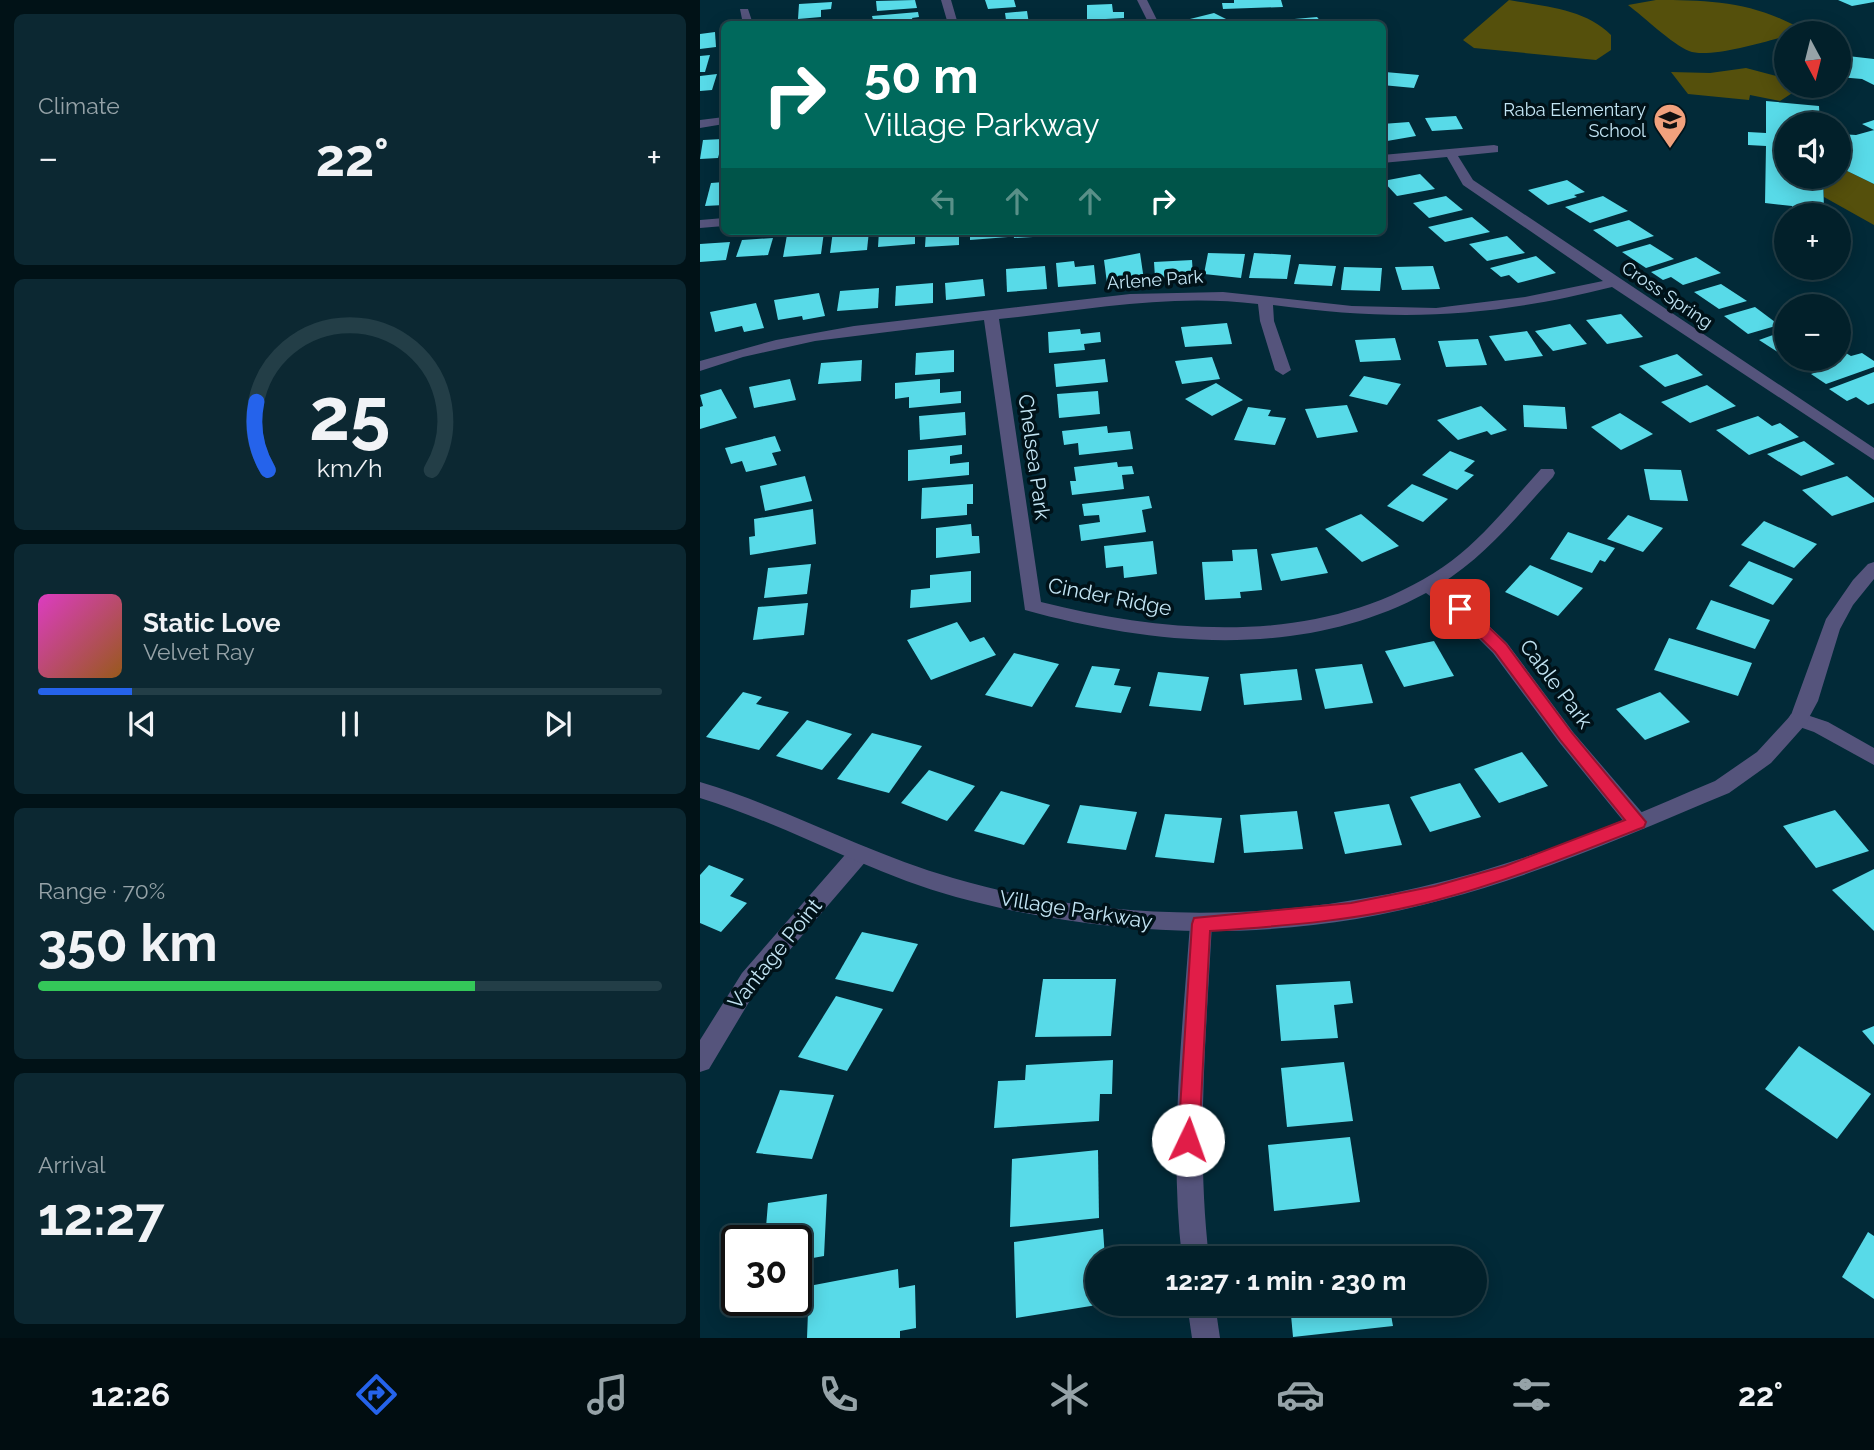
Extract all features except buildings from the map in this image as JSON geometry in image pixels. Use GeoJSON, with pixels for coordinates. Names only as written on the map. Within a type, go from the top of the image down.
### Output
{"type":"FeatureCollection","features":[{"type":"Feature","properties":{"kind":"street"},"geometry":{"type":"LineString","coordinates":[[946,0],[952,21]]}},
{"type":"Feature","properties":{"kind":"street"},"geometry":{"type":"LineString","coordinates":[[1142,0],[1152,21]]}},
{"type":"Feature","properties":{"kind":"street"},"geometry":{"type":"LineString","coordinates":[[744,11],[747,21]]}},
{"type":"Feature","properties":{"kind":"street"},"geometry":{"type":"LineString","coordinates":[[700,124],[721,121]]}},
{"type":"Feature","properties":{"kind":"street"},"geometry":{"type":"LineString","coordinates":[[1386,159],[1494,149]]}},
{"type":"Feature","properties":{"kind":"street","name":"Cross Spring"},"geometry":{"type":"LineString","coordinates":[[1451,154],[1468,182],[1874,455]]}},
{"type":"Feature","properties":{"kind":"street"},"geometry":{"type":"LineString","coordinates":[[700,224],[721,222]]}},
{"type":"Feature","properties":{"kind":"street","name":"Arlene Park"},"geometry":{"type":"LineString","coordinates":[[700,366],[761,348],[828,334],[1166,296],[1199,295],[1371,312],[1445,312],[1536,302],[1614,282]]}},
{"type":"Feature","properties":{"kind":"street"},"geometry":{"type":"LineString","coordinates":[[1265,301],[1267,321],[1283,370]]}},
{"type":"Feature","properties":{"kind":"street","name":"Chelsea Park"},"geometry":{"type":"LineString","coordinates":[[992,315],[1032,606]]}},
{"type":"Feature","properties":{"kind":"street","name":"Cinder Ridge"},"geometry":{"type":"LineString","coordinates":[[1032,606],[1143,631],[1180,634],[1242,633],[1328,621],[1372,607],[1426,584],[1468,556],[1547,473]]}},
{"type":"Feature","properties":{"kind":"street","name":"Village Parkway"},"geometry":{"type":"LineString","coordinates":[[700,790],[749,806],[859,854],[952,888],[1027,907],[1106,919],[1201,924],[1291,918],[1351,910],[1435,894],[1509,872],[1722,787],[1746,772],[1767,756],[1798,719],[1811,694],[1827,638],[1841,609],[1859,583],[1874,568]]}},
{"type":"Feature","properties":{"kind":"street","name":"Cable Park"},"geometry":{"type":"LineString","coordinates":[[1426,584],[1460,609],[1500,648],[1566,737],[1637,822]]}},
{"type":"Feature","properties":{"kind":"street"},"geometry":{"type":"LineString","coordinates":[[1798,719],[1821,727],[1874,757]]}},
{"type":"Feature","properties":{"kind":"street","name":"Vantage Point"},"geometry":{"type":"LineString","coordinates":[[700,1061],[750,980],[859,854]]}},
{"type":"Feature","properties":{"kind":"street"},"geometry":{"type":"LineString","coordinates":[[1193,1246],[1190,1222],[1188,1140],[1201,924]]}},
{"type":"Feature","properties":{"kind":"street"},"geometry":{"type":"LineString","coordinates":[[1203,1316],[1206,1338]]}},
{"type":"Feature","properties":{"kind":"shaded area"},"geometry":{"type":"Polygon","coordinates":[[[1509,0],[1563,10],[1589,19],[1611,35],[1611,50],[1596,60],[1474,48],[1463,40],[1509,0]]]}},
{"type":"Feature","properties":{"kind":"shaded area"},"geometry":{"type":"Polygon","coordinates":[[[1656,0],[1714,2],[1751,8],[1786,21],[1774,21],[1774,39],[1713,53],[1699,53],[1682,48],[1628,5],[1656,0]]]}},
{"type":"Feature","properties":{"kind":"shaded area"},"geometry":{"type":"Polygon","coordinates":[[[1746,68],[1774,76],[1774,98],[1785,98],[1780,101],[1750,95],[1749,100],[1688,94],[1671,72],[1710,73],[1746,68]]]}},
{"type":"Feature","properties":{"kind":"shaded area"},"geometry":{"type":"Polygon","coordinates":[[[1851,173],[1874,184],[1874,225],[1851,212],[1851,203],[1835,203],[1824,197],[1824,189],[1851,189],[1851,173]]]}},
{"type":"Feature","properties":{"kind":"place","name":"Raba Elementary School"},"geometry":{"type":"Point","coordinates":[1670,150]}},
{"type":"Feature","properties":{"kind":"route"},"geometry":{"type":"LineString","coordinates":[[1188,1140],[1201,924],[1291,918],[1435,894],[1509,872],[1637,822],[1566,737],[1500,648],[1460,609]]}}]}
